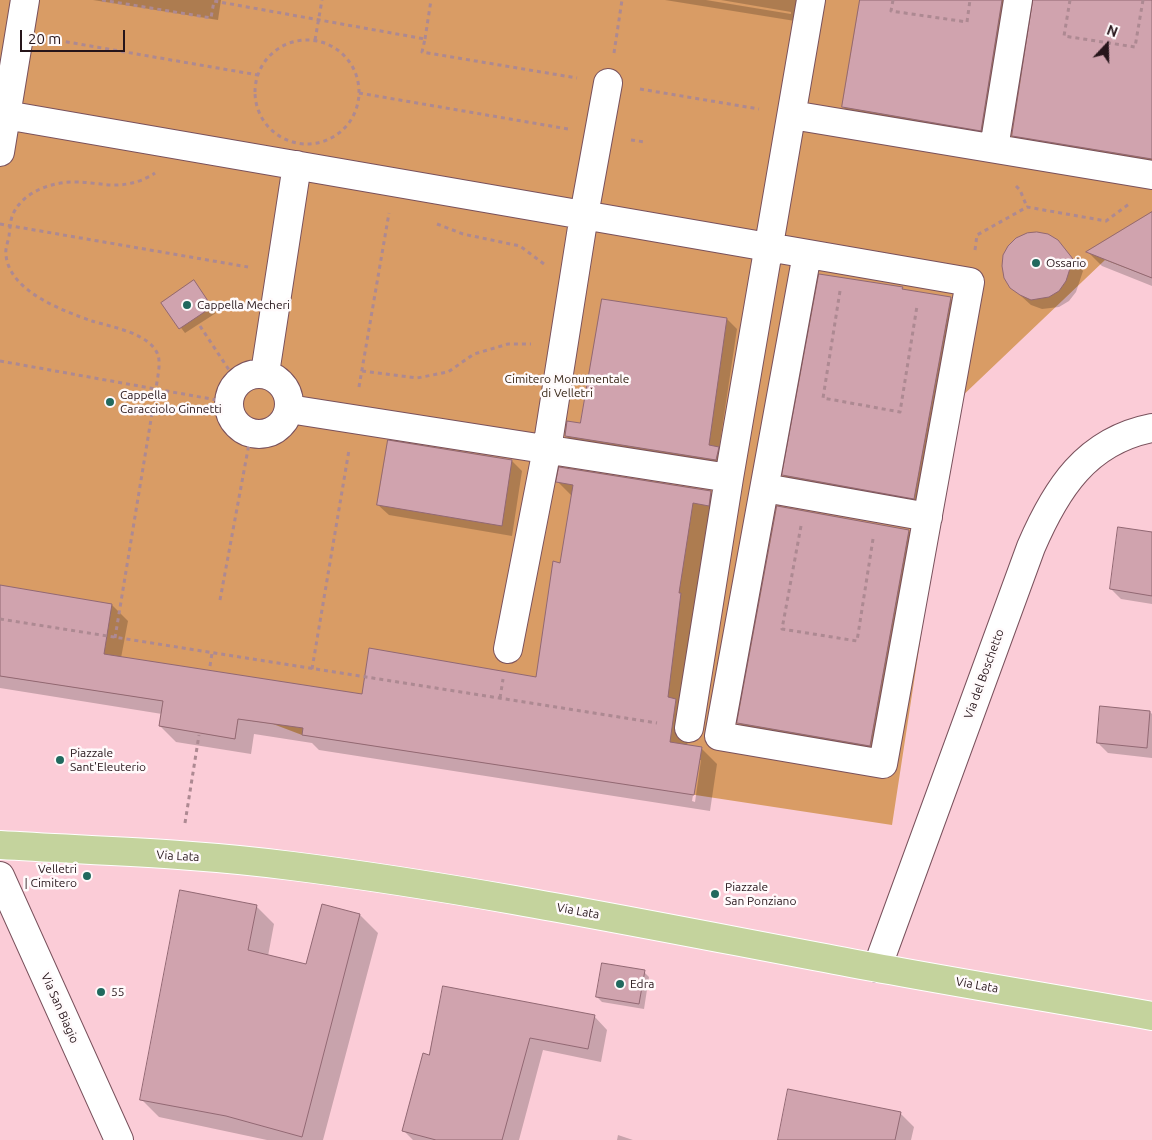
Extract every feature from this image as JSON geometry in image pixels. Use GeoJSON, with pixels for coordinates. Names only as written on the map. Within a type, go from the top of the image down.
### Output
{"type":"FeatureCollection","features":[{"type":"Feature","properties":{"kind":"main road","name":"Via Lata"},"geometry":{"type":"LineString","coordinates":[[0,845],[265,862],[370,876],[605,916],[876,968],[1152,1016]]}},
{"type":"Feature","properties":{"kind":"street"},"geometry":{"type":"LineString","coordinates":[[0,152],[3,114],[26,0]]}},
{"type":"Feature","properties":{"kind":"street"},"geometry":{"type":"LineString","coordinates":[[689,728],[729,478],[811,0]]}},
{"type":"Feature","properties":{"kind":"street"},"geometry":{"type":"LineString","coordinates":[[994,148],[1018,0]]}},
{"type":"Feature","properties":{"kind":"street"},"geometry":{"type":"LineString","coordinates":[[508,649],[547,449],[584,215],[608,83]]}},
{"type":"Feature","properties":{"kind":"street"},"geometry":{"type":"LineString","coordinates":[[3,114],[970,282],[883,764],[719,736],[807,254]]}},
{"type":"Feature","properties":{"kind":"street"},"geometry":{"type":"LineString","coordinates":[[792,115],[1152,175]]}},
{"type":"Feature","properties":{"kind":"street"},"geometry":{"type":"LineString","coordinates":[[264,374],[297,165]]}},
{"type":"Feature","properties":{"kind":"street"},"geometry":{"type":"LineString","coordinates":[[255,373],[274,376],[287,390],[290,399],[286,418],[275,429],[261,434],[241,429],[234,422],[230,412],[233,392],[245,376],[255,373]]}},
{"type":"Feature","properties":{"kind":"street"},"geometry":{"type":"LineString","coordinates":[[289,408],[729,478]]}},
{"type":"Feature","properties":{"kind":"street","name":"Via del Boschetto"},"geometry":{"type":"LineString","coordinates":[[876,968],[1028,556],[1048,509],[1063,485],[1094,454],[1108,444],[1125,436],[1152,428]]}},
{"type":"Feature","properties":{"kind":"street"},"geometry":{"type":"LineString","coordinates":[[765,488],[928,517]]}},
{"type":"Feature","properties":{"kind":"street","name":"Via San Biagio"},"geometry":{"type":"LineString","coordinates":[[0,876],[119,1140]]}},
{"type":"Feature","properties":{"kind":"path"},"geometry":{"type":"LineString","coordinates":[[102,0],[210,18],[214,0],[425,39]]}},
{"type":"Feature","properties":{"kind":"path"},"geometry":{"type":"LineString","coordinates":[[315,40],[322,0]]}},
{"type":"Feature","properties":{"kind":"path"},"geometry":{"type":"LineString","coordinates":[[431,0],[422,52],[792,115]]}},
{"type":"Feature","properties":{"kind":"path"},"geometry":{"type":"LineString","coordinates":[[616,46],[622,0]]}},
{"type":"Feature","properties":{"kind":"path"},"geometry":{"type":"LineString","coordinates":[[893,0],[891,11],[967,22],[970,0]]}},
{"type":"Feature","properties":{"kind":"path"},"geometry":{"type":"LineString","coordinates":[[1070,0],[1064,36],[1135,47],[1143,0]]}},
{"type":"Feature","properties":{"kind":"path"},"geometry":{"type":"LineString","coordinates":[[20,34],[258,75]]}},
{"type":"Feature","properties":{"kind":"path"},"geometry":{"type":"LineString","coordinates":[[315,40],[330,45],[342,53],[352,65],[357,78],[359,93],[356,110],[347,125],[334,136],[319,142],[302,143],[286,139],[273,131],[263,120],[257,105],[255,90],[258,75],[264,62],[274,51],[287,43],[315,40]]}},
{"type":"Feature","properties":{"kind":"path"},"geometry":{"type":"LineString","coordinates":[[359,93],[645,142]]}},
{"type":"Feature","properties":{"kind":"path"},"geometry":{"type":"LineString","coordinates":[[115,638],[156,389],[159,364],[158,355],[154,348],[134,333],[92,321],[61,309],[40,298],[20,284],[10,268],[6,255],[12,216],[16,208],[30,194],[49,186],[74,182],[115,186],[133,183],[152,176],[160,169],[171,158],[177,144]]}},
{"type":"Feature","properties":{"kind":"path"},"geometry":{"type":"LineString","coordinates":[[970,282],[977,235],[1028,207],[1106,221],[1137,198]]}},
{"type":"Feature","properties":{"kind":"path"},"geometry":{"type":"LineString","coordinates":[[0,224],[281,272]]}},
{"type":"Feature","properties":{"kind":"path"},"geometry":{"type":"LineString","coordinates":[[435,224],[463,234],[520,246],[542,262],[554,277],[572,289]]}},
{"type":"Feature","properties":{"kind":"path"},"geometry":{"type":"LineString","coordinates":[[844,260],[823,398],[900,412],[922,274]]}},
{"type":"Feature","properties":{"kind":"path"},"geometry":{"type":"LineString","coordinates":[[0,361],[156,389],[233,392],[200,326]]}},
{"type":"Feature","properties":{"kind":"path"},"geometry":{"type":"LineString","coordinates":[[362,371],[417,378],[448,372],[474,354],[508,344],[539,344],[563,347]]}},
{"type":"Feature","properties":{"kind":"path"},"geometry":{"type":"LineString","coordinates":[[220,600],[251,433]]}},
{"type":"Feature","properties":{"kind":"path"},"geometry":{"type":"LineString","coordinates":[[806,496],[782,629],[857,641],[878,508]]}},
{"type":"Feature","properties":{"kind":"path"},"geometry":{"type":"LineString","coordinates":[[0,618],[115,638],[689,728]]}},
{"type":"Feature","properties":{"kind":"path"},"geometry":{"type":"LineString","coordinates":[[210,666],[212,653]]}},
{"type":"Feature","properties":{"kind":"path"},"geometry":{"type":"LineString","coordinates":[[179,856],[199,735]]}},
{"type":"Feature","properties":{"kind":"green space","name":"Cimitero Monumentale di Velletri"},"geometry":{"type":"Polygon","coordinates":[[[0,0],[1152,0],[1152,278],[1105,260],[957,401],[892,825],[302,735],[273,724],[238,719],[235,739],[159,726],[163,701],[0,676],[0,0]]]}},
{"type":"Feature","properties":{"kind":"building"},"geometry":{"type":"Polygon","coordinates":[[[860,0],[1002,0],[981,131],[842,107],[860,0]]]}},
{"type":"Feature","properties":{"kind":"building"},"geometry":{"type":"Polygon","coordinates":[[[1033,0],[1152,0],[1152,159],[1012,136],[1033,0]]]}},
{"type":"Feature","properties":{"kind":"building"},"geometry":{"type":"Polygon","coordinates":[[[1152,212],[1152,278],[1086,252],[1152,212]]]}},
{"type":"Feature","properties":{"kind":"building","name":"Ossario"},"geometry":{"type":"Polygon","coordinates":[[[1027,233],[1048,234],[1058,240],[1073,259],[1066,281],[1059,291],[1049,297],[1031,300],[1010,288],[1004,278],[1002,266],[1003,255],[1016,238],[1027,233]]]}},
{"type":"Feature","properties":{"kind":"building"},"geometry":{"type":"Polygon","coordinates":[[[819,274],[903,287],[902,289],[951,297],[914,499],[782,475],[819,274]]]}},
{"type":"Feature","properties":{"kind":"building","name":"Cappella Mecheri"},"geometry":{"type":"Polygon","coordinates":[[[194,280],[212,307],[179,329],[161,303],[194,280]]]}},
{"type":"Feature","properties":{"kind":"building"},"geometry":{"type":"Polygon","coordinates":[[[602,299],[727,318],[709,445],[719,447],[716,460],[565,436],[567,421],[580,423],[602,299]]]}},
{"type":"Feature","properties":{"kind":"building"},"geometry":{"type":"Polygon","coordinates":[[[388,440],[512,460],[502,526],[377,505],[388,440]]]}},
{"type":"Feature","properties":{"kind":"building"},"geometry":{"type":"Polygon","coordinates":[[[559,467],[711,491],[709,506],[693,503],[679,593],[681,593],[668,697],[676,699],[670,742],[702,747],[694,795],[302,735],[303,728],[238,719],[235,739],[159,726],[163,701],[0,676],[0,585],[112,604],[104,654],[362,694],[369,648],[536,677],[553,561],[560,563],[573,485],[556,482],[559,467]]]}},
{"type":"Feature","properties":{"kind":"building"},"geometry":{"type":"Polygon","coordinates":[[[777,506],[909,530],[870,746],[737,723],[777,506]]]}},
{"type":"Feature","properties":{"kind":"building"},"geometry":{"type":"Polygon","coordinates":[[[1118,527],[1152,532],[1152,596],[1110,589],[1118,527]]]}},
{"type":"Feature","properties":{"kind":"building"},"geometry":{"type":"Polygon","coordinates":[[[1100,706],[1150,711],[1147,748],[1097,743],[1100,706]]]}},
{"type":"Feature","properties":{"kind":"building"},"geometry":{"type":"Polygon","coordinates":[[[180,890],[257,905],[248,950],[306,964],[322,904],[360,914],[302,1137],[226,1116],[140,1100],[180,890]]]}},
{"type":"Feature","properties":{"kind":"building","name":"Edra"},"geometry":{"type":"Polygon","coordinates":[[[602,963],[645,970],[639,1004],[596,997],[602,963]]]}},
{"type":"Feature","properties":{"kind":"building"},"geometry":{"type":"Polygon","coordinates":[[[443,986],[595,1015],[588,1049],[530,1038],[502,1140],[436,1140],[402,1131],[423,1053],[429,1055],[443,986]]]}},
{"type":"Feature","properties":{"kind":"building"},"geometry":{"type":"Polygon","coordinates":[[[788,1089],[901,1112],[895,1140],[778,1140],[788,1089]]]}},
{"type":"Feature","properties":{"kind":"place","name":"Ossario"},"geometry":{"type":"Point","coordinates":[1036,263]}},
{"type":"Feature","properties":{"kind":"place","name":"Cappella Mecheri"},"geometry":{"type":"Point","coordinates":[187,305]}},
{"type":"Feature","properties":{"kind":"place","name":"Cappella Caracciolo Ginnetti"},"geometry":{"type":"Point","coordinates":[110,402]}},
{"type":"Feature","properties":{"kind":"place","name":"Piazzale Sant'Eleuterio"},"geometry":{"type":"Point","coordinates":[60,760]}},
{"type":"Feature","properties":{"kind":"place","name":"Velletri | Cimitero"},"geometry":{"type":"Point","coordinates":[87,876]}},
{"type":"Feature","properties":{"kind":"place","name":"Piazzale San Ponziano"},"geometry":{"type":"Point","coordinates":[715,894]}},
{"type":"Feature","properties":{"kind":"place","name":"Edra"},"geometry":{"type":"Point","coordinates":[620,984]}},
{"type":"Feature","properties":{"kind":"place","name":"55"},"geometry":{"type":"Point","coordinates":[101,992]}}]}
